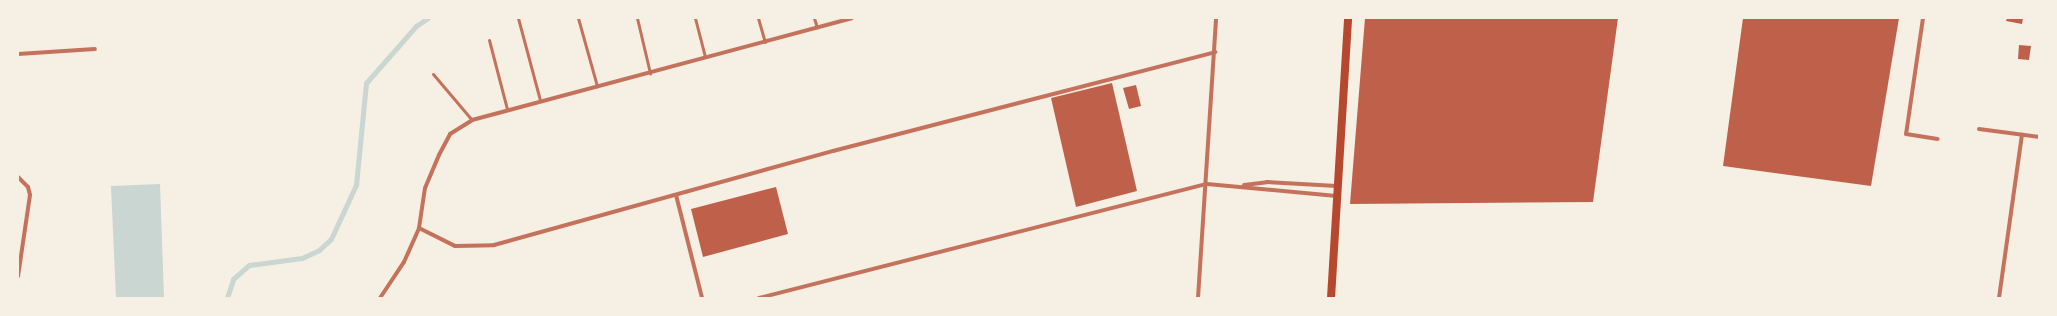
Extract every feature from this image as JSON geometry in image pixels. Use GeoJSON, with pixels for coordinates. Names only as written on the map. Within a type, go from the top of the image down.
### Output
{"type":"FeatureCollection","features":[{"type":"Feature","properties":{"kind":"main road"},"geometry":{"type":"LineString","coordinates":[[1331,298],[1348,18]]}},
{"type":"Feature","properties":{"kind":"street"},"geometry":{"type":"LineString","coordinates":[[380,298],[404,262],[418,228],[425,188],[439,155],[450,134],[472,120],[540,100],[852,18]]}},
{"type":"Feature","properties":{"kind":"street"},"geometry":{"type":"LineString","coordinates":[[1198,298],[1207,184],[1216,18]]}},
{"type":"Feature","properties":{"kind":"street"},"geometry":{"type":"LineString","coordinates":[[1923,18],[1906,134],[1938,139]]}},
{"type":"Feature","properties":{"kind":"street"},"geometry":{"type":"LineString","coordinates":[[18,54],[95,49]]}},
{"type":"Feature","properties":{"kind":"street"},"geometry":{"type":"LineString","coordinates":[[418,228],[455,246],[482,247],[1215,52]]}},
{"type":"Feature","properties":{"kind":"street"},"geometry":{"type":"LineString","coordinates":[[1979,129],[2039,137]]}},
{"type":"Feature","properties":{"kind":"street"},"geometry":{"type":"LineString","coordinates":[[1999,298],[2022,135]]}},
{"type":"Feature","properties":{"kind":"street"},"geometry":{"type":"LineString","coordinates":[[18,276],[30,195],[28,187],[20,178]]}},
{"type":"Feature","properties":{"kind":"street"},"geometry":{"type":"LineString","coordinates":[[1240,186],[1266,182],[1337,186]]}},
{"type":"Feature","properties":{"kind":"street"},"geometry":{"type":"LineString","coordinates":[[759,298],[1207,184],[1240,186],[1266,191],[1336,196]]}},
{"type":"Feature","properties":{"kind":"street"},"geometry":{"type":"LineString","coordinates":[[676,195],[702,298]]}},
{"type":"Feature","properties":{"kind":"lane"},"geometry":{"type":"LineString","coordinates":[[518,18],[540,100]]}},
{"type":"Feature","properties":{"kind":"lane"},"geometry":{"type":"LineString","coordinates":[[578,18],[597,86]]}},
{"type":"Feature","properties":{"kind":"lane"},"geometry":{"type":"LineString","coordinates":[[637,18],[650,72]]}},
{"type":"Feature","properties":{"kind":"lane"},"geometry":{"type":"LineString","coordinates":[[695,18],[704,57]]}},
{"type":"Feature","properties":{"kind":"lane"},"geometry":{"type":"LineString","coordinates":[[758,18],[764,42]]}},
{"type":"Feature","properties":{"kind":"lane"},"geometry":{"type":"LineString","coordinates":[[814,18],[817,28]]}},
{"type":"Feature","properties":{"kind":"lane"},"geometry":{"type":"LineString","coordinates":[[489,40],[507,109]]}},
{"type":"Feature","properties":{"kind":"lane"},"geometry":{"type":"LineString","coordinates":[[433,74],[472,120]]}},
{"type":"Feature","properties":{"kind":"shaded area"},"geometry":{"type":"Polygon","coordinates":[[[160,184],[164,298],[116,298],[111,186],[160,184]]]}},
{"type":"Feature","properties":{"kind":"building"},"geometry":{"type":"Polygon","coordinates":[[[1365,18],[1618,18],[1593,202],[1350,204],[1365,18]]]}},
{"type":"Feature","properties":{"kind":"building"},"geometry":{"type":"Polygon","coordinates":[[[1743,18],[1899,18],[1871,186],[1723,166],[1743,18]]]}},
{"type":"Feature","properties":{"kind":"building"},"geometry":{"type":"Polygon","coordinates":[[[2007,18],[2023,18],[2022,24],[2006,21],[2007,18]]]}},
{"type":"Feature","properties":{"kind":"building"},"geometry":{"type":"Polygon","coordinates":[[[2019,45],[2031,46],[2029,60],[2018,59],[2019,45]]]}},
{"type":"Feature","properties":{"kind":"building"},"geometry":{"type":"Polygon","coordinates":[[[1112,83],[1137,191],[1076,207],[1051,98],[1112,83]]]}},
{"type":"Feature","properties":{"kind":"building"},"geometry":{"type":"Polygon","coordinates":[[[1136,85],[1141,106],[1129,109],[1123,88],[1136,85]]]}},
{"type":"Feature","properties":{"kind":"building"},"geometry":{"type":"Polygon","coordinates":[[[776,187],[788,234],[703,257],[691,209],[776,187]]]}},
{"type":"Feature","properties":{"kind":"waterway"},"geometry":{"type":"LineString","coordinates":[[227,298],[233,279],[249,265],[302,258],[319,250],[331,239],[356,185],[366,83],[416,26],[428,18]]}}]}
